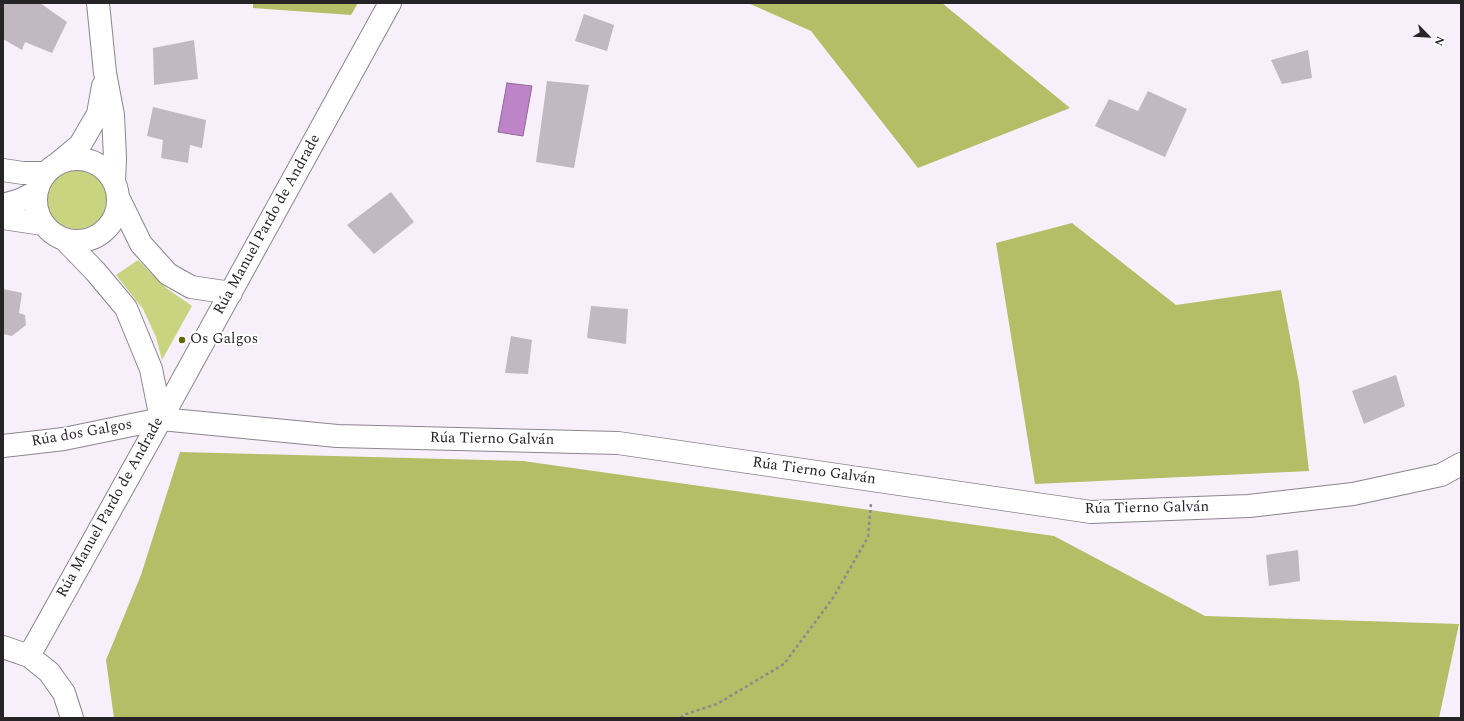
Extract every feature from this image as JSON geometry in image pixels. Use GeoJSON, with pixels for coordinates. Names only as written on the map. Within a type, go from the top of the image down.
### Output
{"type":"FeatureCollection","features":[{"type":"Feature","properties":{"kind":"street"},"geometry":{"type":"LineString","coordinates":[[98,3],[105,73],[113,115],[116,190],[116,213],[105,230],[92,238],[84,240],[64,239],[55,235],[43,224],[37,211],[46,176],[67,159],[86,159],[99,165],[116,190],[141,244],[168,274],[191,287],[231,293]]}},
{"type":"Feature","properties":{"kind":"street","name":"Rúa Manuel Pardo de Andrade"},"geometry":{"type":"LineString","coordinates":[[29,656],[162,419],[390,3]]}},
{"type":"Feature","properties":{"kind":"street"},"geometry":{"type":"LineString","coordinates":[[3,205],[20,200],[80,145],[98,114],[105,73]]}},
{"type":"Feature","properties":{"kind":"street"},"geometry":{"type":"LineString","coordinates":[[3,170],[46,176]]}},
{"type":"Feature","properties":{"kind":"street"},"geometry":{"type":"LineString","coordinates":[[3,218],[43,224]]}},
{"type":"Feature","properties":{"kind":"street"},"geometry":{"type":"LineString","coordinates":[[64,239],[95,271],[126,308],[150,369],[162,419]]}},
{"type":"Feature","properties":{"kind":"street","name":"Rúa dos Galgos"},"geometry":{"type":"LineString","coordinates":[[3,446],[64,439],[162,419]]}},
{"type":"Feature","properties":{"kind":"street","name":"Rúa Tierno Galván"},"geometry":{"type":"LineString","coordinates":[[162,419],[337,436],[618,443],[1091,512],[1249,506],[1353,494],[1441,475],[1461,464]]}},
{"type":"Feature","properties":{"kind":"street"},"geometry":{"type":"LineString","coordinates":[[3,647],[29,656],[49,672],[64,693],[72,718]]}},
{"type":"Feature","properties":{"kind":"path"},"geometry":{"type":"LineString","coordinates":[[681,718],[683,715],[717,704],[784,664],[833,598],[868,537],[873,480]]}},
{"type":"Feature","properties":{"kind":"green space"},"geometry":{"type":"Polygon","coordinates":[[[253,3],[358,3],[351,15],[253,8],[253,3]]]}},
{"type":"Feature","properties":{"kind":"green space"},"geometry":{"type":"Polygon","coordinates":[[[748,3],[942,3],[1070,108],[918,168],[811,31],[748,3]]]}},
{"type":"Feature","properties":{"kind":"green space"},"geometry":{"type":"Polygon","coordinates":[[[77,169],[94,174],[102,182],[107,199],[102,216],[94,224],[77,229],[60,224],[52,216],[47,199],[52,182],[60,174],[77,169]]]}},
{"type":"Feature","properties":{"kind":"green space"},"geometry":{"type":"Polygon","coordinates":[[[1072,223],[1176,305],[1281,290],[1299,383],[1309,471],[1035,484],[996,243],[1072,223]]]}},
{"type":"Feature","properties":{"kind":"green space"},"geometry":{"type":"Polygon","coordinates":[[[138,260],[166,288],[192,306],[162,360],[156,337],[143,309],[116,275],[138,260]]]}},
{"type":"Feature","properties":{"kind":"green space"},"geometry":{"type":"Polygon","coordinates":[[[180,452],[523,461],[1054,536],[1205,616],[1459,624],[1439,718],[114,718],[106,660],[141,575],[180,452]]]}},
{"type":"Feature","properties":{"kind":"shaded area"},"geometry":{"type":"Polygon","coordinates":[[[507,83],[532,86],[523,136],[498,132],[507,83]]]}},
{"type":"Feature","properties":{"kind":"building"},"geometry":{"type":"Polygon","coordinates":[[[3,3],[40,3],[67,22],[52,53],[25,42],[22,50],[3,39],[3,3]]]}},
{"type":"Feature","properties":{"kind":"building"},"geometry":{"type":"Polygon","coordinates":[[[584,14],[614,25],[607,51],[575,41],[584,14]]]}},
{"type":"Feature","properties":{"kind":"building"},"geometry":{"type":"Polygon","coordinates":[[[194,40],[198,79],[154,85],[153,48],[194,40]]]}},
{"type":"Feature","properties":{"kind":"building"},"geometry":{"type":"Polygon","coordinates":[[[1308,50],[1312,78],[1282,84],[1271,60],[1308,50]]]}},
{"type":"Feature","properties":{"kind":"building"},"geometry":{"type":"Polygon","coordinates":[[[547,81],[589,85],[574,168],[536,162],[547,81]]]}},
{"type":"Feature","properties":{"kind":"building"},"geometry":{"type":"Polygon","coordinates":[[[1148,91],[1187,109],[1165,157],[1095,126],[1109,99],[1138,111],[1148,91]]]}},
{"type":"Feature","properties":{"kind":"building"},"geometry":{"type":"Polygon","coordinates":[[[153,107],[206,120],[202,148],[190,145],[188,163],[161,158],[163,140],[147,136],[153,107]]]}},
{"type":"Feature","properties":{"kind":"building"},"geometry":{"type":"Polygon","coordinates":[[[391,192],[414,222],[374,254],[347,225],[391,192]]]}},
{"type":"Feature","properties":{"kind":"building"},"geometry":{"type":"Polygon","coordinates":[[[3,289],[22,293],[19,313],[25,315],[26,325],[12,336],[3,334],[3,289]]]}},
{"type":"Feature","properties":{"kind":"building"},"geometry":{"type":"Polygon","coordinates":[[[591,306],[628,309],[626,344],[587,338],[591,306]]]}},
{"type":"Feature","properties":{"kind":"building"},"geometry":{"type":"Polygon","coordinates":[[[511,336],[532,340],[528,374],[505,373],[511,336]]]}},
{"type":"Feature","properties":{"kind":"building"},"geometry":{"type":"Polygon","coordinates":[[[1396,375],[1405,406],[1364,424],[1352,391],[1396,375]]]}},
{"type":"Feature","properties":{"kind":"building"},"geometry":{"type":"Polygon","coordinates":[[[1298,550],[1300,581],[1269,586],[1266,555],[1298,550]]]}},
{"type":"Feature","properties":{"kind":"place","name":"Os Galgos"},"geometry":{"type":"Point","coordinates":[182,340]}}]}
